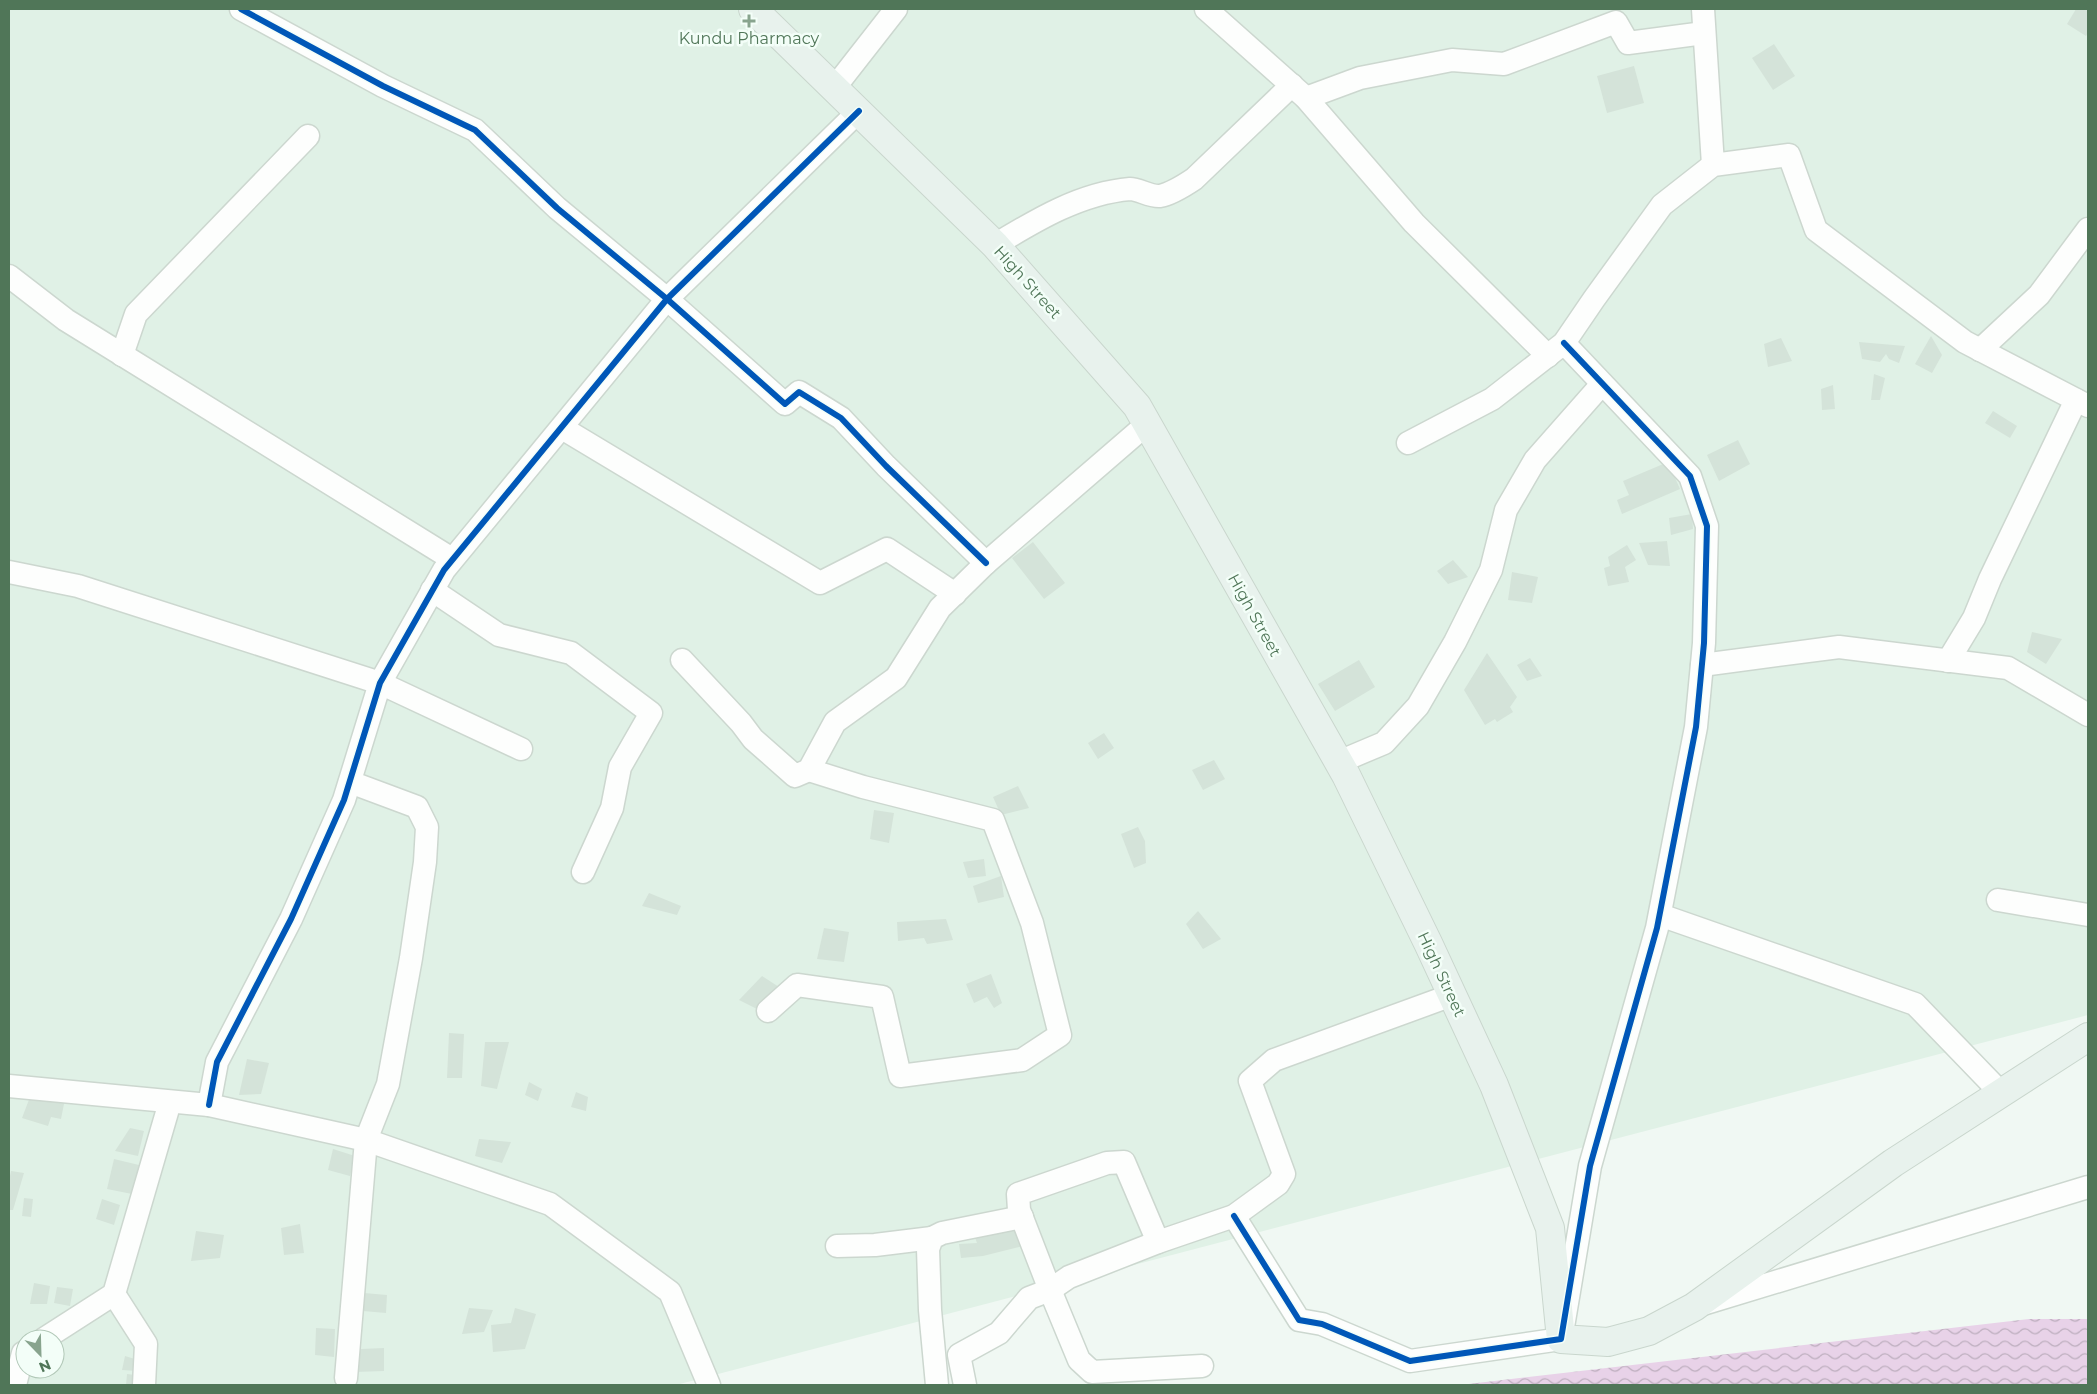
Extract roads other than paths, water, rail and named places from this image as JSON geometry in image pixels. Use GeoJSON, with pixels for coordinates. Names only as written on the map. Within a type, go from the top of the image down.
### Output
{"type":"FeatureCollection","features":[{"type":"Feature","properties":{"kind":"main road","name":"High Street"},"geometry":{"type":"LineString","coordinates":[[753,9],[995,245],[1137,406],[1338,762],[1452,995],[1494,1086],[1550,1228],[1561,1339]]}},
{"type":"Feature","properties":{"kind":"main road"},"geometry":{"type":"LineString","coordinates":[[1561,1339],[1608,1342],[1649,1331],[1694,1307],[1893,1163],[2088,1037]]}},
{"type":"Feature","properties":{"kind":"street"},"geometry":{"type":"LineString","coordinates":[[241,9],[383,86],[475,130],[557,208],[667,299],[785,404],[799,392],[841,418],[886,466],[986,563]]}},
{"type":"Feature","properties":{"kind":"street"},"geometry":{"type":"LineString","coordinates":[[835,87],[896,9]]}},
{"type":"Feature","properties":{"kind":"street"},"geometry":{"type":"LineString","coordinates":[[1207,9],[1299,91],[1414,223],[1556,350],[1602,384],[1690,476],[1707,526],[1702,665],[1696,728],[1660,915],[1590,1166],[1561,1339],[1410,1360],[1322,1324],[1299,1320],[1234,1216]]}},
{"type":"Feature","properties":{"kind":"street"},"geometry":{"type":"LineString","coordinates":[[1703,9],[1713,165]]}},
{"type":"Feature","properties":{"kind":"street"},"geometry":{"type":"LineString","coordinates":[[995,245],[1036,219],[1087,198],[1131,189],[1159,196],[1182,186],[1194,179],[1299,91],[1452,60],[1504,64],[1616,22],[1628,43],[1704,33]]}},
{"type":"Feature","properties":{"kind":"street"},"geometry":{"type":"LineString","coordinates":[[210,1106],[217,1062],[291,919],[344,800],[380,683],[432,590],[452,559],[667,299],[859,111]]}},
{"type":"Feature","properties":{"kind":"street"},"geometry":{"type":"LineString","coordinates":[[122,355],[136,314],[308,136]]}},
{"type":"Feature","properties":{"kind":"street"},"geometry":{"type":"LineString","coordinates":[[1408,443],[1492,399],[1556,350],[1662,205],[1713,165],[1789,155],[1816,230],[1965,342],[2082,403],[1990,578],[1974,618],[1948,660]]}},
{"type":"Feature","properties":{"kind":"street"},"geometry":{"type":"LineString","coordinates":[[1980,350],[2039,295],[2088,229]]}},
{"type":"Feature","properties":{"kind":"street"},"geometry":{"type":"LineString","coordinates":[[9,276],[66,320],[452,559]]}},
{"type":"Feature","properties":{"kind":"street"},"geometry":{"type":"LineString","coordinates":[[1338,762],[1384,743],[1418,706],[1455,642],[1491,570],[1506,510],[1535,460],[1602,384]]}},
{"type":"Feature","properties":{"kind":"street"},"geometry":{"type":"LineString","coordinates":[[682,660],[742,723],[753,739],[795,776],[809,770],[835,722],[896,678],[940,608],[986,563],[1147,424]]}},
{"type":"Feature","properties":{"kind":"street"},"geometry":{"type":"LineString","coordinates":[[567,431],[820,583],[888,548],[954,594]]}},
{"type":"Feature","properties":{"kind":"street"},"geometry":{"type":"LineString","coordinates":[[9,572],[78,586],[380,683],[521,749]]}},
{"type":"Feature","properties":{"kind":"street"},"geometry":{"type":"LineString","coordinates":[[432,590],[499,635],[571,653],[651,713],[620,767],[612,808],[583,872]]}},
{"type":"Feature","properties":{"kind":"street"},"geometry":{"type":"LineString","coordinates":[[1702,665],[1839,647],[1948,660],[2008,668],[2088,715]]}},
{"type":"Feature","properties":{"kind":"street"},"geometry":{"type":"LineString","coordinates":[[768,1011],[797,985],[882,997],[900,1076],[1022,1060],[1060,1035],[1032,923],[993,820],[863,787],[809,770]]}},
{"type":"Feature","properties":{"kind":"street"},"geometry":{"type":"LineString","coordinates":[[346,1378],[366,1140],[388,1084],[412,958],[425,862],[427,827],[417,807],[350,782]]}},
{"type":"Feature","properties":{"kind":"street"},"geometry":{"type":"LineString","coordinates":[[1998,900],[2088,915]]}},
{"type":"Feature","properties":{"kind":"street"},"geometry":{"type":"LineString","coordinates":[[1660,915],[1915,1004],[2001,1094]]}},
{"type":"Feature","properties":{"kind":"street"},"geometry":{"type":"LineString","coordinates":[[966,1385],[958,1355],[999,1333],[1029,1298],[1050,1290],[1069,1277],[1158,1242],[1234,1216],[1278,1184],[1284,1174],[1250,1081],[1274,1060],[1452,995]]}},
{"type":"Feature","properties":{"kind":"street"},"geometry":{"type":"LineString","coordinates":[[9,1086],[210,1106],[366,1140],[550,1204],[670,1292],[709,1385]]}},
{"type":"Feature","properties":{"kind":"street"},"geometry":{"type":"LineString","coordinates":[[60,1329],[114,1294],[170,1102]]}},
{"type":"Feature","properties":{"kind":"street"},"geometry":{"type":"LineString","coordinates":[[1158,1242],[1124,1162],[1107,1162],[1018,1194],[1022,1217],[1079,1360],[1092,1372],[1202,1366]]}},
{"type":"Feature","properties":{"kind":"street"},"geometry":{"type":"LineString","coordinates":[[1694,1307],[2088,1187]]}},
{"type":"Feature","properties":{"kind":"street"},"geometry":{"type":"LineString","coordinates":[[837,1246],[932,1238],[942,1233],[1022,1217]]}},
{"type":"Feature","properties":{"kind":"street"},"geometry":{"type":"LineString","coordinates":[[932,1238],[928,1249],[930,1310],[937,1385]]}},
{"type":"Feature","properties":{"kind":"street"},"geometry":{"type":"LineString","coordinates":[[114,1294],[146,1344],[144,1385]]}},
{"type":"Feature","properties":{"kind":"water"},"geometry":{"type":"Polygon","coordinates":[[[2029,1319],[2088,1319],[2088,1385],[1460,1385],[2029,1319]]]}},
{"type":"Feature","properties":{"kind":"place","name":"Kundu Pharmacy"},"geometry":{"type":"Point","coordinates":[749,21]}}]}
